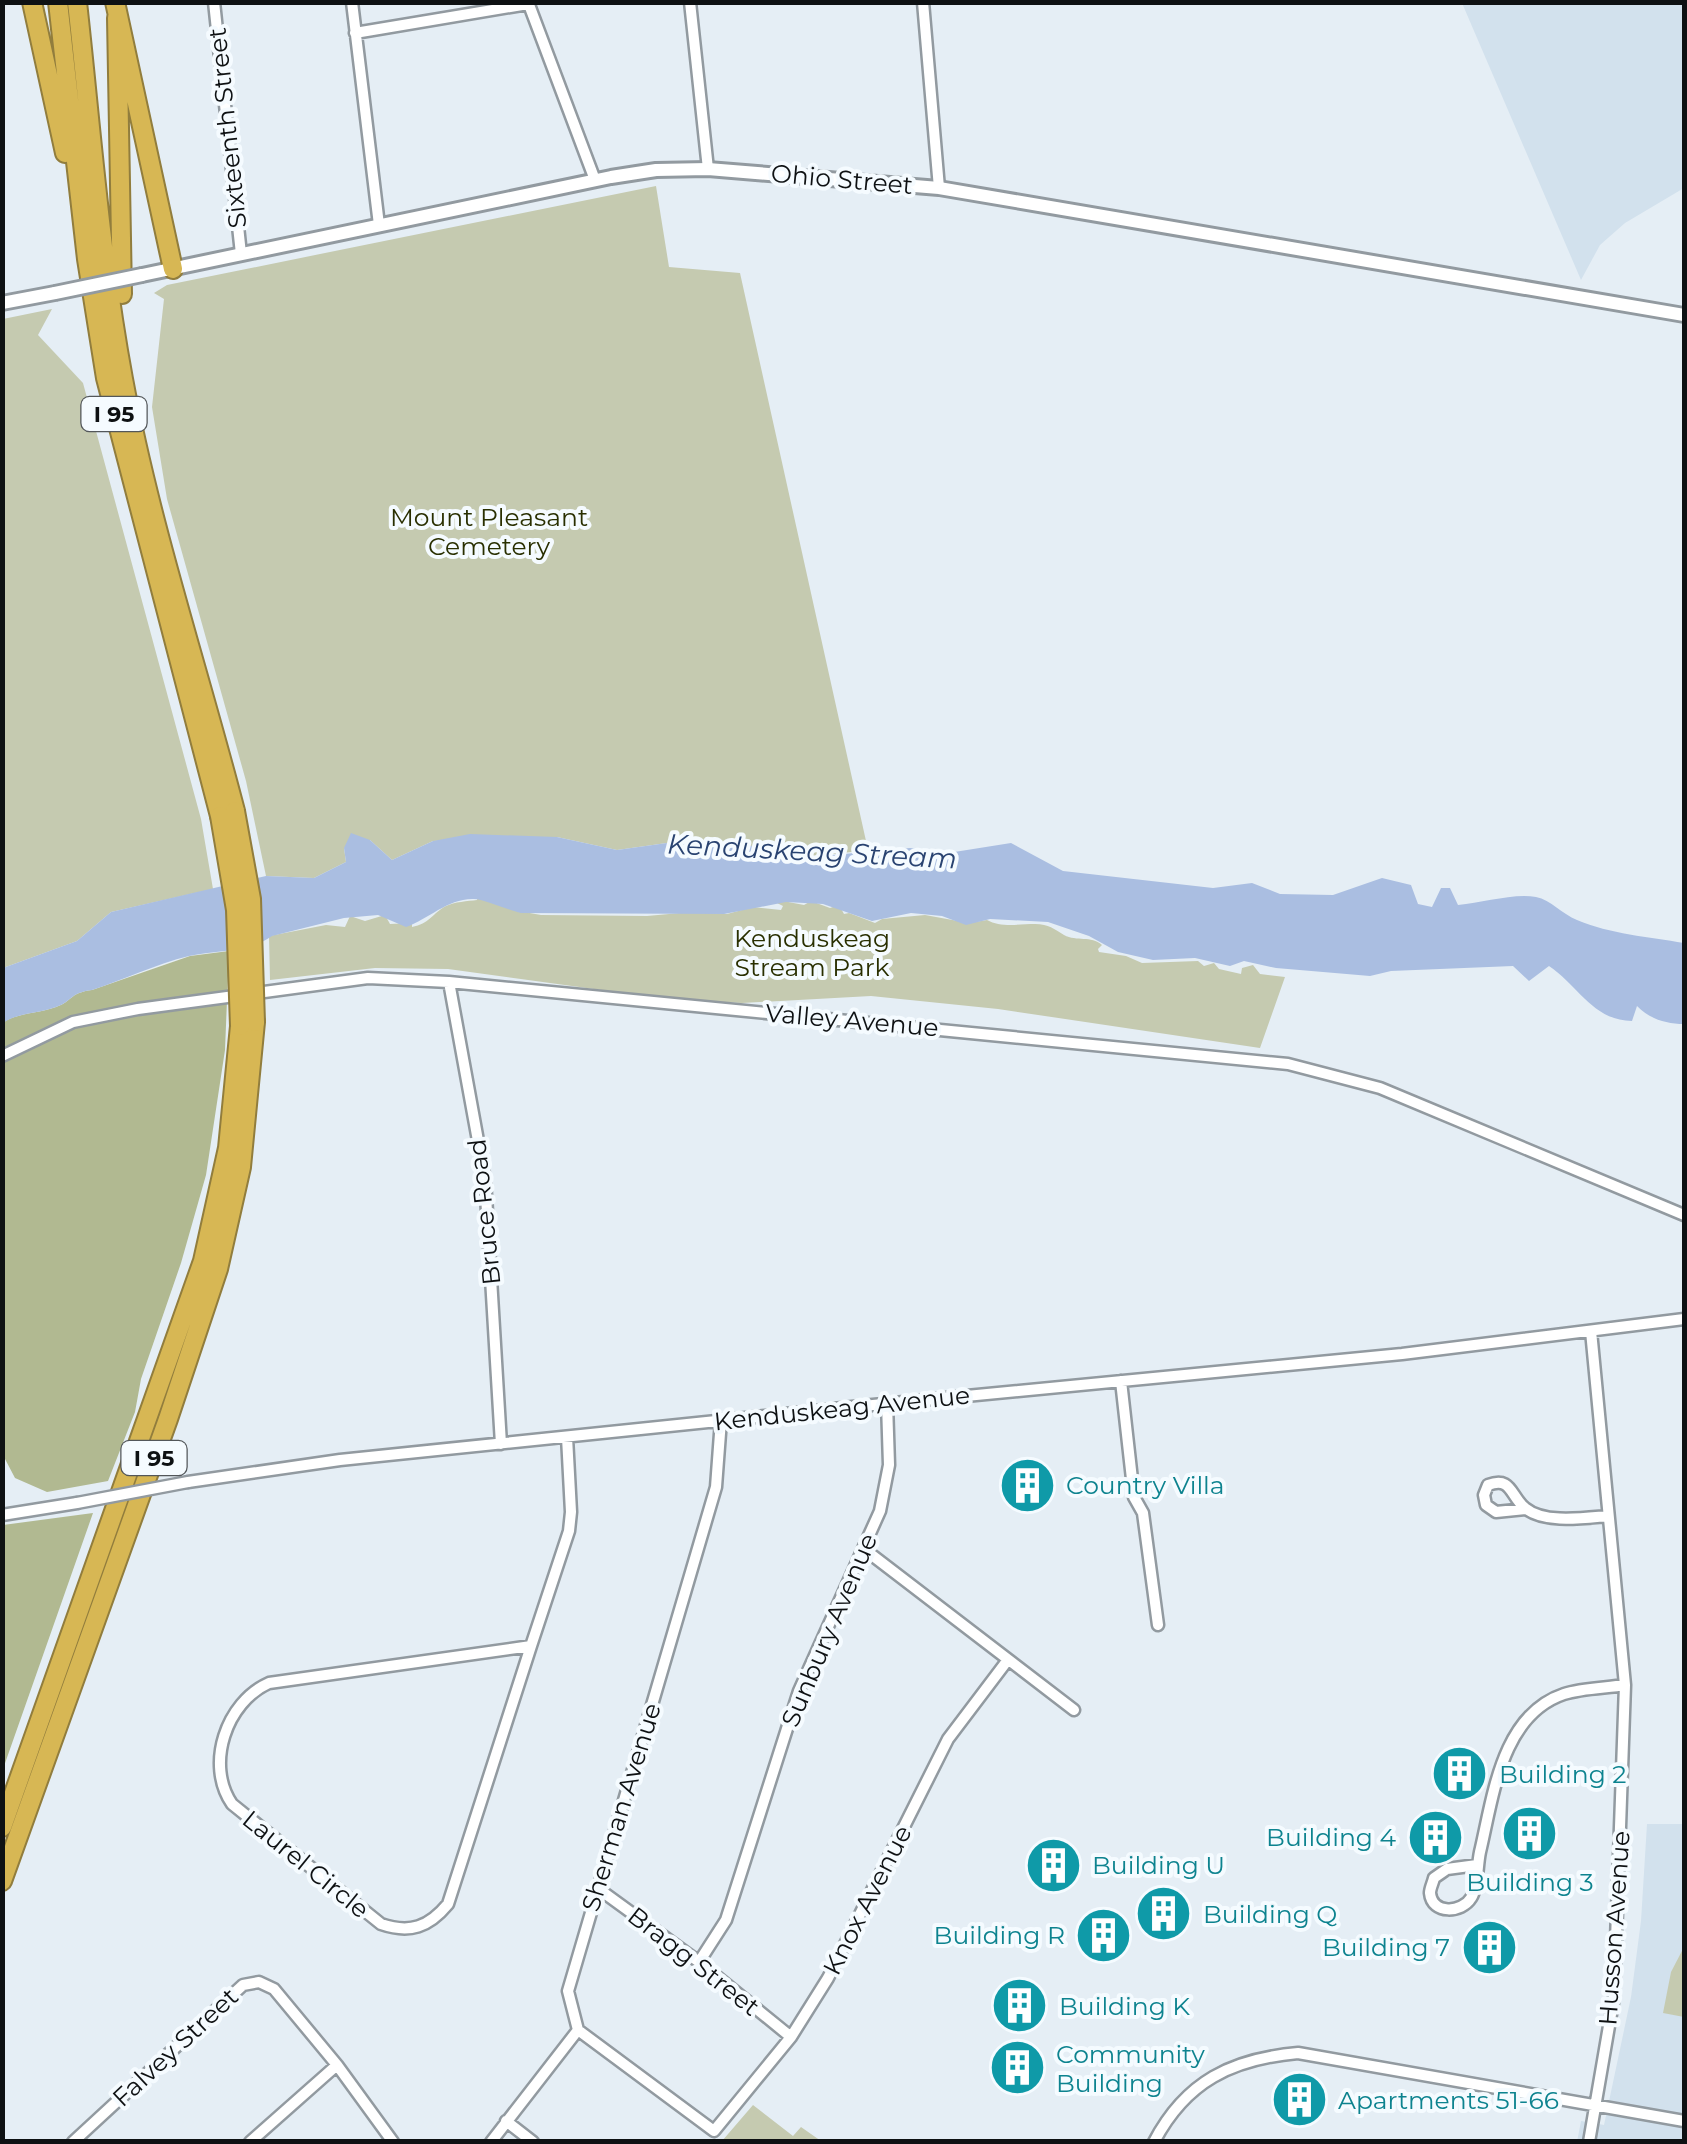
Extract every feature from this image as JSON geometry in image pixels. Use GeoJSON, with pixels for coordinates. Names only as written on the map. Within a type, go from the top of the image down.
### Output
{"type":"FeatureCollection","features":[{"type":"Feature","properties":{"kind":"highway"},"geometry":{"type":"LineString","coordinates":[[32,2],[84,237]]}},
{"type":"Feature","properties":{"kind":"highway","name":"I 95"},"geometry":{"type":"LineString","coordinates":[[58,2],[98,339],[119,438],[228,814]]}},
{"type":"Feature","properties":{"kind":"highway","name":"I 95"},"geometry":{"type":"LineString","coordinates":[[2,1881],[218,1270],[242,1167],[252,1086],[228,814],[123,378],[77,2]]}},
{"type":"Feature","properties":{"kind":"highway"},"geometry":{"type":"LineString","coordinates":[[116,10],[122,316],[140,454]]}},
{"type":"Feature","properties":{"kind":"highway"},"geometry":{"type":"LineString","coordinates":[[116,10],[173,269]]}},
{"type":"Feature","properties":{"kind":"highway","name":"I 95"},"geometry":{"type":"LineString","coordinates":[[2,1827],[198,1280],[217,1208],[248,1024]]}},
{"type":"Feature","properties":{"kind":"street","name":"Sixteenth Street"},"geometry":{"type":"LineString","coordinates":[[214,2],[241,254]]}},
{"type":"Feature","properties":{"kind":"street"},"geometry":{"type":"LineString","coordinates":[[352,2],[379,225]]}},
{"type":"Feature","properties":{"kind":"street"},"geometry":{"type":"LineString","coordinates":[[690,2],[708,169]]}},
{"type":"Feature","properties":{"kind":"street"},"geometry":{"type":"LineString","coordinates":[[923,2],[939,188]]}},
{"type":"Feature","properties":{"kind":"street"},"geometry":{"type":"LineString","coordinates":[[354,34],[528,3],[595,180]]}},
{"type":"Feature","properties":{"kind":"street","name":"Ohio Street"},"geometry":{"type":"LineString","coordinates":[[2,304],[595,180],[656,170],[708,169],[939,188],[1684,316]]}},
{"type":"Feature","properties":{"kind":"street","name":"Valley Avenue"},"geometry":{"type":"LineString","coordinates":[[2,1056],[73,1022],[138,1008],[368,978],[450,982],[1288,1064],[1380,1088],[1684,1214]]}},
{"type":"Feature","properties":{"kind":"street","name":"Bruce Road"},"geometry":{"type":"LineString","coordinates":[[450,982],[485,1179],[502,1444]]}},
{"type":"Feature","properties":{"kind":"street","name":"Kenduskeag Avenue"},"geometry":{"type":"LineString","coordinates":[[2,1515],[315,1463],[1424,1352],[1684,1319]]}},
{"type":"Feature","properties":{"kind":"street","name":"Husson Avenue"},"geometry":{"type":"LineString","coordinates":[[1589,2142],[1614,1997],[1626,1685],[1591,1331]]}},
{"type":"Feature","properties":{"kind":"street"},"geometry":{"type":"LineString","coordinates":[[1121,1381],[1134,1498],[1143,1512],[1158,1625]]}},
{"type":"Feature","properties":{"kind":"street","name":"Sunbury Avenue"},"geometry":{"type":"LineString","coordinates":[[698,1962],[726,1920],[799,1691],[864,1549],[886,1489],[887,1403]]}},
{"type":"Feature","properties":{"kind":"street","name":"Sherman Avenue"},"geometry":{"type":"LineString","coordinates":[[578,2030],[568,1991],[716,1487],[721,1420]]}},
{"type":"Feature","properties":{"kind":"street","name":"Laurel Circle"},"geometry":{"type":"LineString","coordinates":[[531,1646],[269,1683],[253,1690],[242,1700],[222,1747],[218,1778],[222,1790],[232,1804],[381,1924],[399,1930],[418,1928],[436,1918],[448,1904],[568,1531],[571,1512],[567,1437]]}},
{"type":"Feature","properties":{"kind":"street"},"geometry":{"type":"LineString","coordinates":[[1526,1509],[1548,1516],[1607,1516]]}},
{"type":"Feature","properties":{"kind":"street"},"geometry":{"type":"LineString","coordinates":[[864,1549],[1074,1710]]}},
{"type":"Feature","properties":{"kind":"street","name":"Knox Avenue"},"geometry":{"type":"LineString","coordinates":[[578,2030],[714,2131],[791,2036],[828,1978],[948,1739],[1007,1661]]}},
{"type":"Feature","properties":{"kind":"street"},"geometry":{"type":"LineString","coordinates":[[1478,1865],[1447,1868],[1434,1878],[1430,1894],[1435,1905],[1448,1910],[1463,1906],[1474,1896],[1502,1760],[1540,1706],[1564,1694],[1626,1685]]}},
{"type":"Feature","properties":{"kind":"street","name":"Bragg Street"},"geometry":{"type":"LineString","coordinates":[[596,1887],[791,2036]]}},
{"type":"Feature","properties":{"kind":"street","name":"Falvey Street"},"geometry":{"type":"LineString","coordinates":[[73,2142],[242,1985],[259,1982],[274,1989],[338,2065],[393,2142]]}},
{"type":"Feature","properties":{"kind":"street"},"geometry":{"type":"LineString","coordinates":[[491,2142],[578,2030]]}},
{"type":"Feature","properties":{"kind":"street"},"geometry":{"type":"LineString","coordinates":[[1154,2142],[1174,2111],[1206,2080],[1245,2061],[1298,2053],[1684,2122]]}},
{"type":"Feature","properties":{"kind":"street"},"geometry":{"type":"LineString","coordinates":[[250,2142],[338,2065]]}},
{"type":"Feature","properties":{"kind":"street"},"geometry":{"type":"LineString","coordinates":[[506,2121],[533,2142]]}},
{"type":"Feature","properties":{"kind":"shaded area"},"geometry":{"type":"Polygon","coordinates":[[[1462,3],[1684,3],[1684,188],[1625,223],[1600,245],[1581,280],[1462,3]]]}},
{"type":"Feature","properties":{"kind":"shaded area"},"geometry":{"type":"Polygon","coordinates":[[[1647,1824],[1684,1824],[1684,2141],[1577,2142],[1581,2121],[1604,2125],[1631,1997],[1647,1824]]]}},
{"type":"Feature","properties":{"kind":"green space","name":"Mount Pleasant Cemetery"},"geometry":{"type":"Polygon","coordinates":[[[656,186],[669,267],[740,273],[868,850],[800,858],[753,846],[674,842],[617,850],[557,837],[433,841],[392,860],[370,840],[344,848],[346,862],[314,878],[266,876],[246,781],[167,499],[152,407],[164,299],[154,293],[167,285],[656,186]]]}},
{"type":"Feature","properties":{"kind":"green space"},"geometry":{"type":"Polygon","coordinates":[[[52,309],[38,335],[83,383],[201,819],[213,889],[111,912],[77,941],[3,968],[3,319],[52,309]]]}},
{"type":"Feature","properties":{"kind":"green space","name":"Kenduskeag Stream Park"},"geometry":{"type":"Polygon","coordinates":[[[478,895],[541,915],[727,914],[753,907],[781,910],[783,906],[777,903],[804,905],[811,901],[830,908],[839,905],[844,914],[875,923],[925,915],[969,923],[987,920],[1004,925],[1040,924],[1069,937],[1098,942],[1102,945],[1099,952],[1142,963],[1198,961],[1204,966],[1214,963],[1219,969],[1241,974],[1242,968],[1253,965],[1260,974],[1285,977],[1260,1048],[998,1009],[871,996],[742,1003],[667,999],[448,969],[375,968],[270,980],[269,936],[326,925],[345,927],[350,916],[365,921],[385,915],[390,924],[418,926],[446,906],[477,900],[478,895]]]}},
{"type":"Feature","properties":{"kind":"green space"},"geometry":{"type":"Polygon","coordinates":[[[229,951],[225,1050],[206,1175],[141,1379],[135,1412],[108,1481],[47,1492],[15,1478],[5,1459],[2,1023],[56,1007],[79,993],[190,956],[229,951]]]}},
{"type":"Feature","properties":{"kind":"green space"},"geometry":{"type":"Polygon","coordinates":[[[93,1513],[3,1769],[3,1525],[93,1513]]]}},
{"type":"Feature","properties":{"kind":"green space"},"geometry":{"type":"Polygon","coordinates":[[[1684,1947],[1684,2017],[1663,2013],[1671,1972],[1684,1947]]]}},
{"type":"Feature","properties":{"kind":"green space"},"geometry":{"type":"Polygon","coordinates":[[[753,2105],[793,2136],[801,2127],[821,2141],[722,2141],[753,2105]]]}},
{"type":"Feature","properties":{"kind":"water"},"geometry":{"type":"Polygon","coordinates":[[[351,833],[370,840],[392,860],[433,841],[470,834],[557,837],[617,850],[674,842],[753,846],[800,858],[910,848],[948,853],[1011,843],[1063,871],[1213,888],[1252,883],[1280,894],[1333,895],[1382,878],[1411,885],[1418,904],[1432,907],[1441,888],[1450,888],[1458,905],[1536,897],[1590,925],[1684,943],[1684,1024],[1659,1020],[1637,1006],[1632,1021],[1606,1015],[1549,966],[1529,981],[1513,966],[1391,971],[1370,976],[1276,968],[1244,961],[1230,966],[1195,958],[1153,960],[1118,952],[1089,936],[1048,922],[990,919],[966,925],[942,916],[911,913],[872,921],[823,904],[786,902],[724,914],[521,913],[474,899],[447,905],[406,927],[378,915],[344,918],[272,936],[242,948],[189,956],[3,1023],[3,968],[77,941],[111,912],[266,876],[314,878],[346,862],[344,848],[351,833]]]}},
{"type":"Feature","properties":{"kind":"place","name":"Country Villa"},"geometry":{"type":"Point","coordinates":[1027,1485]}},
{"type":"Feature","properties":{"kind":"place","name":"Building 2"},"geometry":{"type":"Point","coordinates":[1460,1774]}},
{"type":"Feature","properties":{"kind":"place","name":"Building 3"},"geometry":{"type":"Point","coordinates":[1530,1833]}},
{"type":"Feature","properties":{"kind":"place","name":"Building 4"},"geometry":{"type":"Point","coordinates":[1435,1837]}},
{"type":"Feature","properties":{"kind":"place","name":"Building U"},"geometry":{"type":"Point","coordinates":[1053,1865]}},
{"type":"Feature","properties":{"kind":"place","name":"Building Q"},"geometry":{"type":"Point","coordinates":[1164,1914]}},
{"type":"Feature","properties":{"kind":"place","name":"Building R"},"geometry":{"type":"Point","coordinates":[1104,1935]}},
{"type":"Feature","properties":{"kind":"place","name":"Building 7"},"geometry":{"type":"Point","coordinates":[1489,1947]}},
{"type":"Feature","properties":{"kind":"place","name":"Building K"},"geometry":{"type":"Point","coordinates":[1020,2006]}},
{"type":"Feature","properties":{"kind":"place","name":"Community Building"},"geometry":{"type":"Point","coordinates":[1017,2068]}},
{"type":"Feature","properties":{"kind":"place","name":"Apartments 51-66"},"geometry":{"type":"Point","coordinates":[1299,2100]}},
{"type":"Feature","properties":{"kind":"water label","name":"Kenduskeag Stream"},"geometry":{"type":"Point","coordinates":[812,851]}}]}
